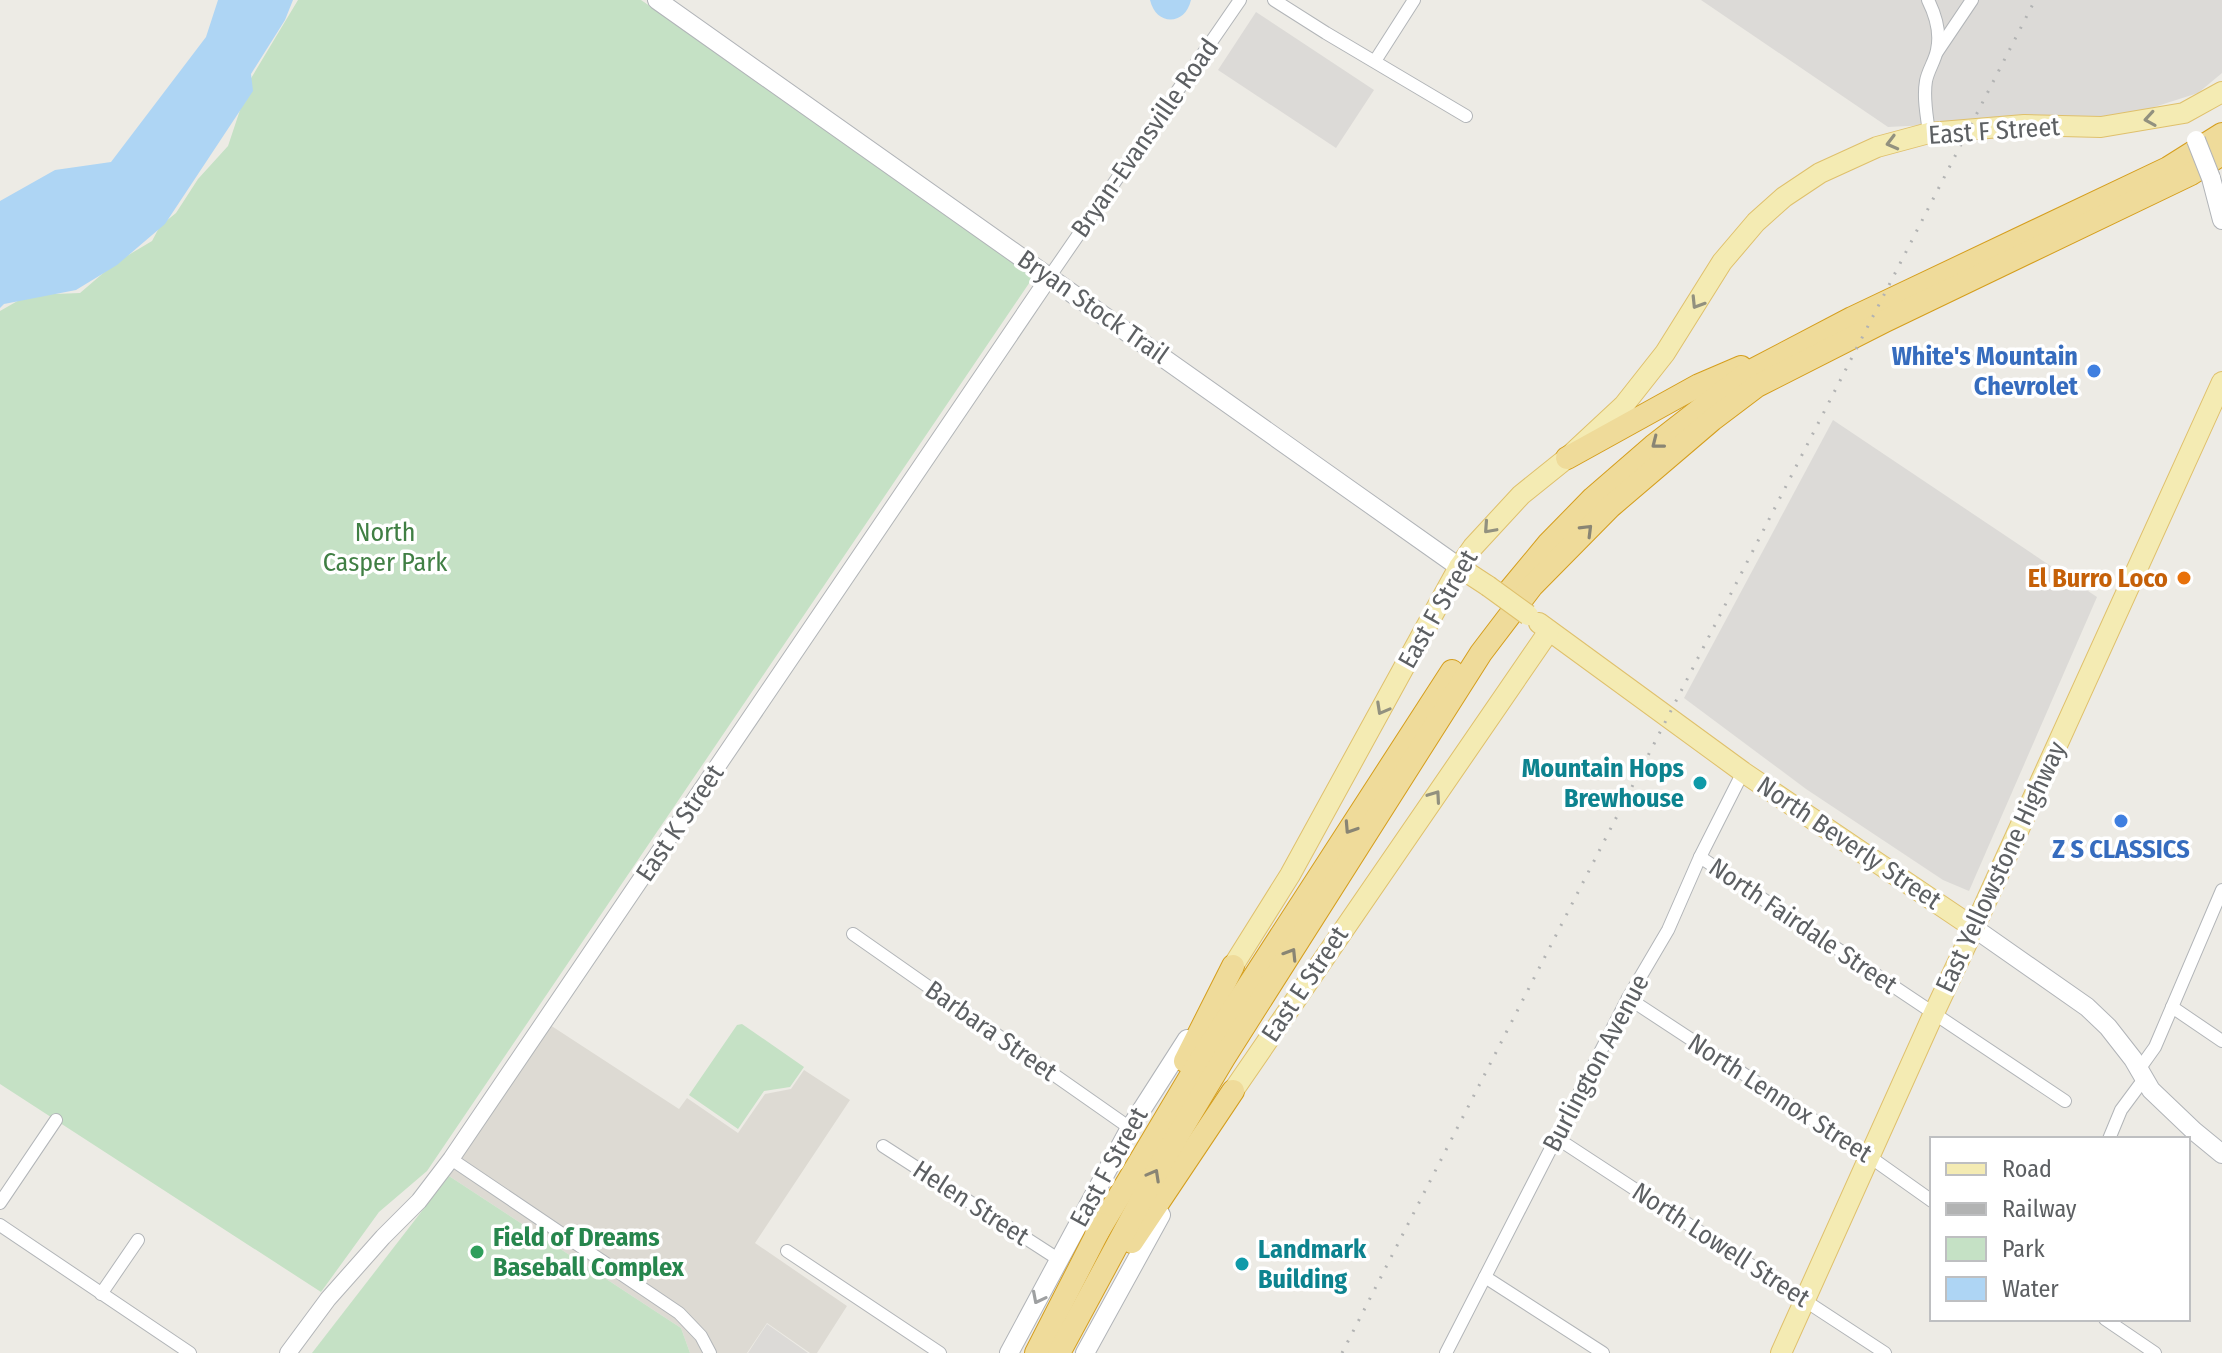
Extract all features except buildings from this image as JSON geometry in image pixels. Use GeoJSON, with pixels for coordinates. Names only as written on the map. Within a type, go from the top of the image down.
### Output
{"type":"FeatureCollection","features":[{"type":"Feature","properties":{"kind":"highway"},"geometry":{"type":"LineString","coordinates":[[1567,458],[1699,385],[1852,318],[2168,168],[2222,134]]}},
{"type":"Feature","properties":{"kind":"highway"},"geometry":{"type":"LineString","coordinates":[[1059,1353],[1178,1134],[1481,653],[1532,586],[1610,507],[1757,386],[2191,174],[2222,154]]}},
{"type":"Feature","properties":{"kind":"highway"},"geometry":{"type":"LineString","coordinates":[[1096,1235],[1199,1062],[1469,645],[1519,578],[1593,498],[1653,446],[1747,373],[1852,318]]}},
{"type":"Feature","properties":{"kind":"highway"},"geometry":{"type":"LineString","coordinates":[[1036,1353],[1233,966]]}},
{"type":"Feature","properties":{"kind":"highway"},"geometry":{"type":"LineString","coordinates":[[1078,1318],[1233,1091]]}},
{"type":"Feature","properties":{"kind":"main road","name":"Bryan Stock Trail"},"geometry":{"type":"LineString","coordinates":[[657,0],[1528,615]]}},
{"type":"Feature","properties":{"kind":"main road","name":"East F Street"},"geometry":{"type":"LineString","coordinates":[[1009,1353],[1130,1128],[1290,875],[1459,567],[1510,506],[1624,405],[1665,353],[1722,262],[1756,222],[1784,197],[1820,173],[1877,147],[1929,133],[2024,125],[2101,127],[2184,113],[2222,92]]}},
{"type":"Feature","properties":{"kind":"main road"},"geometry":{"type":"LineString","coordinates":[[2184,113],[2221,211]]}},
{"type":"Feature","properties":{"kind":"main road","name":"East Yellowstone Highway"},"geometry":{"type":"LineString","coordinates":[[1781,1353],[2222,382]]}},
{"type":"Feature","properties":{"kind":"main road","name":"North Beverly Street"},"geometry":{"type":"LineString","coordinates":[[1528,615],[1743,772],[2087,1007],[2108,1027],[2172,1111],[2222,1154]]}},
{"type":"Feature","properties":{"kind":"main road","name":"East E Street"},"geometry":{"type":"LineString","coordinates":[[1085,1353],[1185,1171],[1233,1091],[1549,631]]}},
{"type":"Feature","properties":{"kind":"street","name":"Bryan-Evansville Road"},"geometry":{"type":"LineString","coordinates":[[1050,276],[1240,0]]}},
{"type":"Feature","properties":{"kind":"street"},"geometry":{"type":"LineString","coordinates":[[1274,0],[1466,116]]}},
{"type":"Feature","properties":{"kind":"street"},"geometry":{"type":"LineString","coordinates":[[1375,61],[1414,0]]}},
{"type":"Feature","properties":{"kind":"street"},"geometry":{"type":"LineString","coordinates":[[1928,0],[1938,20],[1937,52]]}},
{"type":"Feature","properties":{"kind":"street"},"geometry":{"type":"LineString","coordinates":[[1929,133],[1925,83],[1929,67],[1972,0]]}},
{"type":"Feature","properties":{"kind":"street","name":"East K Street"},"geometry":{"type":"LineString","coordinates":[[288,1353],[328,1299],[419,1201],[451,1159],[1050,276]]}},
{"type":"Feature","properties":{"kind":"street","name":"Burlington Avenue"},"geometry":{"type":"LineString","coordinates":[[1446,1353],[1555,1137],[1628,998],[1668,930],[1743,772]]}},
{"type":"Feature","properties":{"kind":"street","name":"North Fairdale Street"},"geometry":{"type":"LineString","coordinates":[[1700,857],[2065,1101]]}},
{"type":"Feature","properties":{"kind":"street"},"geometry":{"type":"LineString","coordinates":[[2110,1137],[2155,1047],[2221,894]]}},
{"type":"Feature","properties":{"kind":"street","name":"Barbara Street"},"geometry":{"type":"LineString","coordinates":[[853,934],[1130,1128]]}},
{"type":"Feature","properties":{"kind":"street","name":"North Lennox Street"},"geometry":{"type":"LineString","coordinates":[[1628,998],[1930,1200]]}},
{"type":"Feature","properties":{"kind":"street"},"geometry":{"type":"LineString","coordinates":[[2172,1007],[2222,1041]]}},
{"type":"Feature","properties":{"kind":"street"},"geometry":{"type":"LineString","coordinates":[[0,1203],[56,1120]]}},
{"type":"Feature","properties":{"kind":"street","name":"North Lowell Street"},"geometry":{"type":"LineString","coordinates":[[1555,1137],[1885,1353]]}},
{"type":"Feature","properties":{"kind":"street","name":"Helen Street"},"geometry":{"type":"LineString","coordinates":[[883,1146],[1058,1259]]}},
{"type":"Feature","properties":{"kind":"street"},"geometry":{"type":"LineString","coordinates":[[451,1159],[679,1313],[701,1336],[710,1353]]}},
{"type":"Feature","properties":{"kind":"street"},"geometry":{"type":"LineString","coordinates":[[0,1225],[190,1353]]}},
{"type":"Feature","properties":{"kind":"street"},"geometry":{"type":"LineString","coordinates":[[101,1294],[138,1240]]}},
{"type":"Feature","properties":{"kind":"street"},"geometry":{"type":"LineString","coordinates":[[787,1251],[940,1353]]}},
{"type":"Feature","properties":{"kind":"street"},"geometry":{"type":"LineString","coordinates":[[1485,1277],[1603,1353]]}},
{"type":"Feature","properties":{"kind":"street"},"geometry":{"type":"LineString","coordinates":[[2108,1321],[2155,1353]]}},
{"type":"Feature","properties":{"kind":"shaded area"},"geometry":{"type":"Polygon","coordinates":[[[1701,0],[2222,0],[2222,73],[2198,93],[2148,109],[2109,116],[1888,127],[1701,0]]]}},
{"type":"Feature","properties":{"kind":"shaded area"},"geometry":{"type":"Polygon","coordinates":[[[1256,12],[1374,90],[1336,148],[1218,70],[1256,12]]]}},
{"type":"Feature","properties":{"kind":"shaded area"},"geometry":{"type":"Polygon","coordinates":[[[1833,420],[2097,597],[1969,891],[1943,880],[1806,789],[1684,698],[1833,420]]]}},
{"type":"Feature","properties":{"kind":"shaded area"},"geometry":{"type":"Polygon","coordinates":[[[550,1025],[679,1109],[687,1098],[738,1133],[765,1094],[791,1089],[804,1070],[850,1100],[755,1243],[847,1306],[817,1353],[810,1353],[767,1323],[747,1353],[690,1353],[681,1328],[449,1176],[550,1025]]]}},
{"type":"Feature","properties":{"kind":"shaded area"},"geometry":{"type":"Polygon","coordinates":[[[767,1324],[808,1353],[748,1353],[767,1324]]]}},
{"type":"Feature","properties":{"kind":"green space","name":"North Casper Park"},"geometry":{"type":"Polygon","coordinates":[[[298,0],[641,0],[1038,270],[427,1171],[379,1212],[321,1292],[0,1084],[0,311],[28,295],[80,293],[115,263],[152,241],[160,226],[176,213],[198,179],[228,146],[250,80],[298,0]]]}},
{"type":"Feature","properties":{"kind":"green space"},"geometry":{"type":"Polygon","coordinates":[[[742,1024],[804,1067],[790,1087],[764,1091],[738,1129],[689,1095],[737,1025],[742,1024]]]}},
{"type":"Feature","properties":{"kind":"green space","name":"Field of Dreams Baseball Complex"},"geometry":{"type":"Polygon","coordinates":[[[449,1176],[681,1328],[690,1353],[312,1353],[449,1176]]]}},
{"type":"Feature","properties":{"kind":"water"},"geometry":{"type":"Polygon","coordinates":[[[218,0],[293,0],[285,20],[251,74],[253,91],[165,224],[117,265],[76,290],[4,304],[0,308],[0,201],[55,170],[111,162],[206,37],[218,0]]]}},
{"type":"Feature","properties":{"kind":"water"},"geometry":{"type":"Polygon","coordinates":[[[1150,0],[1191,0],[1183,15],[1170,20],[1158,15],[1150,0]]]}},
{"type":"Feature","properties":{"kind":"railway"},"geometry":{"type":"LineString","coordinates":[[1342,1353],[2035,0]]}},
{"type":"Feature","properties":{"kind":"place","name":"White's Mountain Chevrolet"},"geometry":{"type":"Point","coordinates":[2094,371]}},
{"type":"Feature","properties":{"kind":"place","name":"El Burro Loco"},"geometry":{"type":"Point","coordinates":[2184,578]}},
{"type":"Feature","properties":{"kind":"place","name":"Mountain Hops Brewhouse"},"geometry":{"type":"Point","coordinates":[1700,783]}},
{"type":"Feature","properties":{"kind":"place","name":"Z S CLASSICS"},"geometry":{"type":"Point","coordinates":[2121,821]}},
{"type":"Feature","properties":{"kind":"place","name":"Field of Dreams Baseball Complex"},"geometry":{"type":"Point","coordinates":[477,1252]}},
{"type":"Feature","properties":{"kind":"place","name":"Landmark Building"},"geometry":{"type":"Point","coordinates":[1242,1264]}}]}
